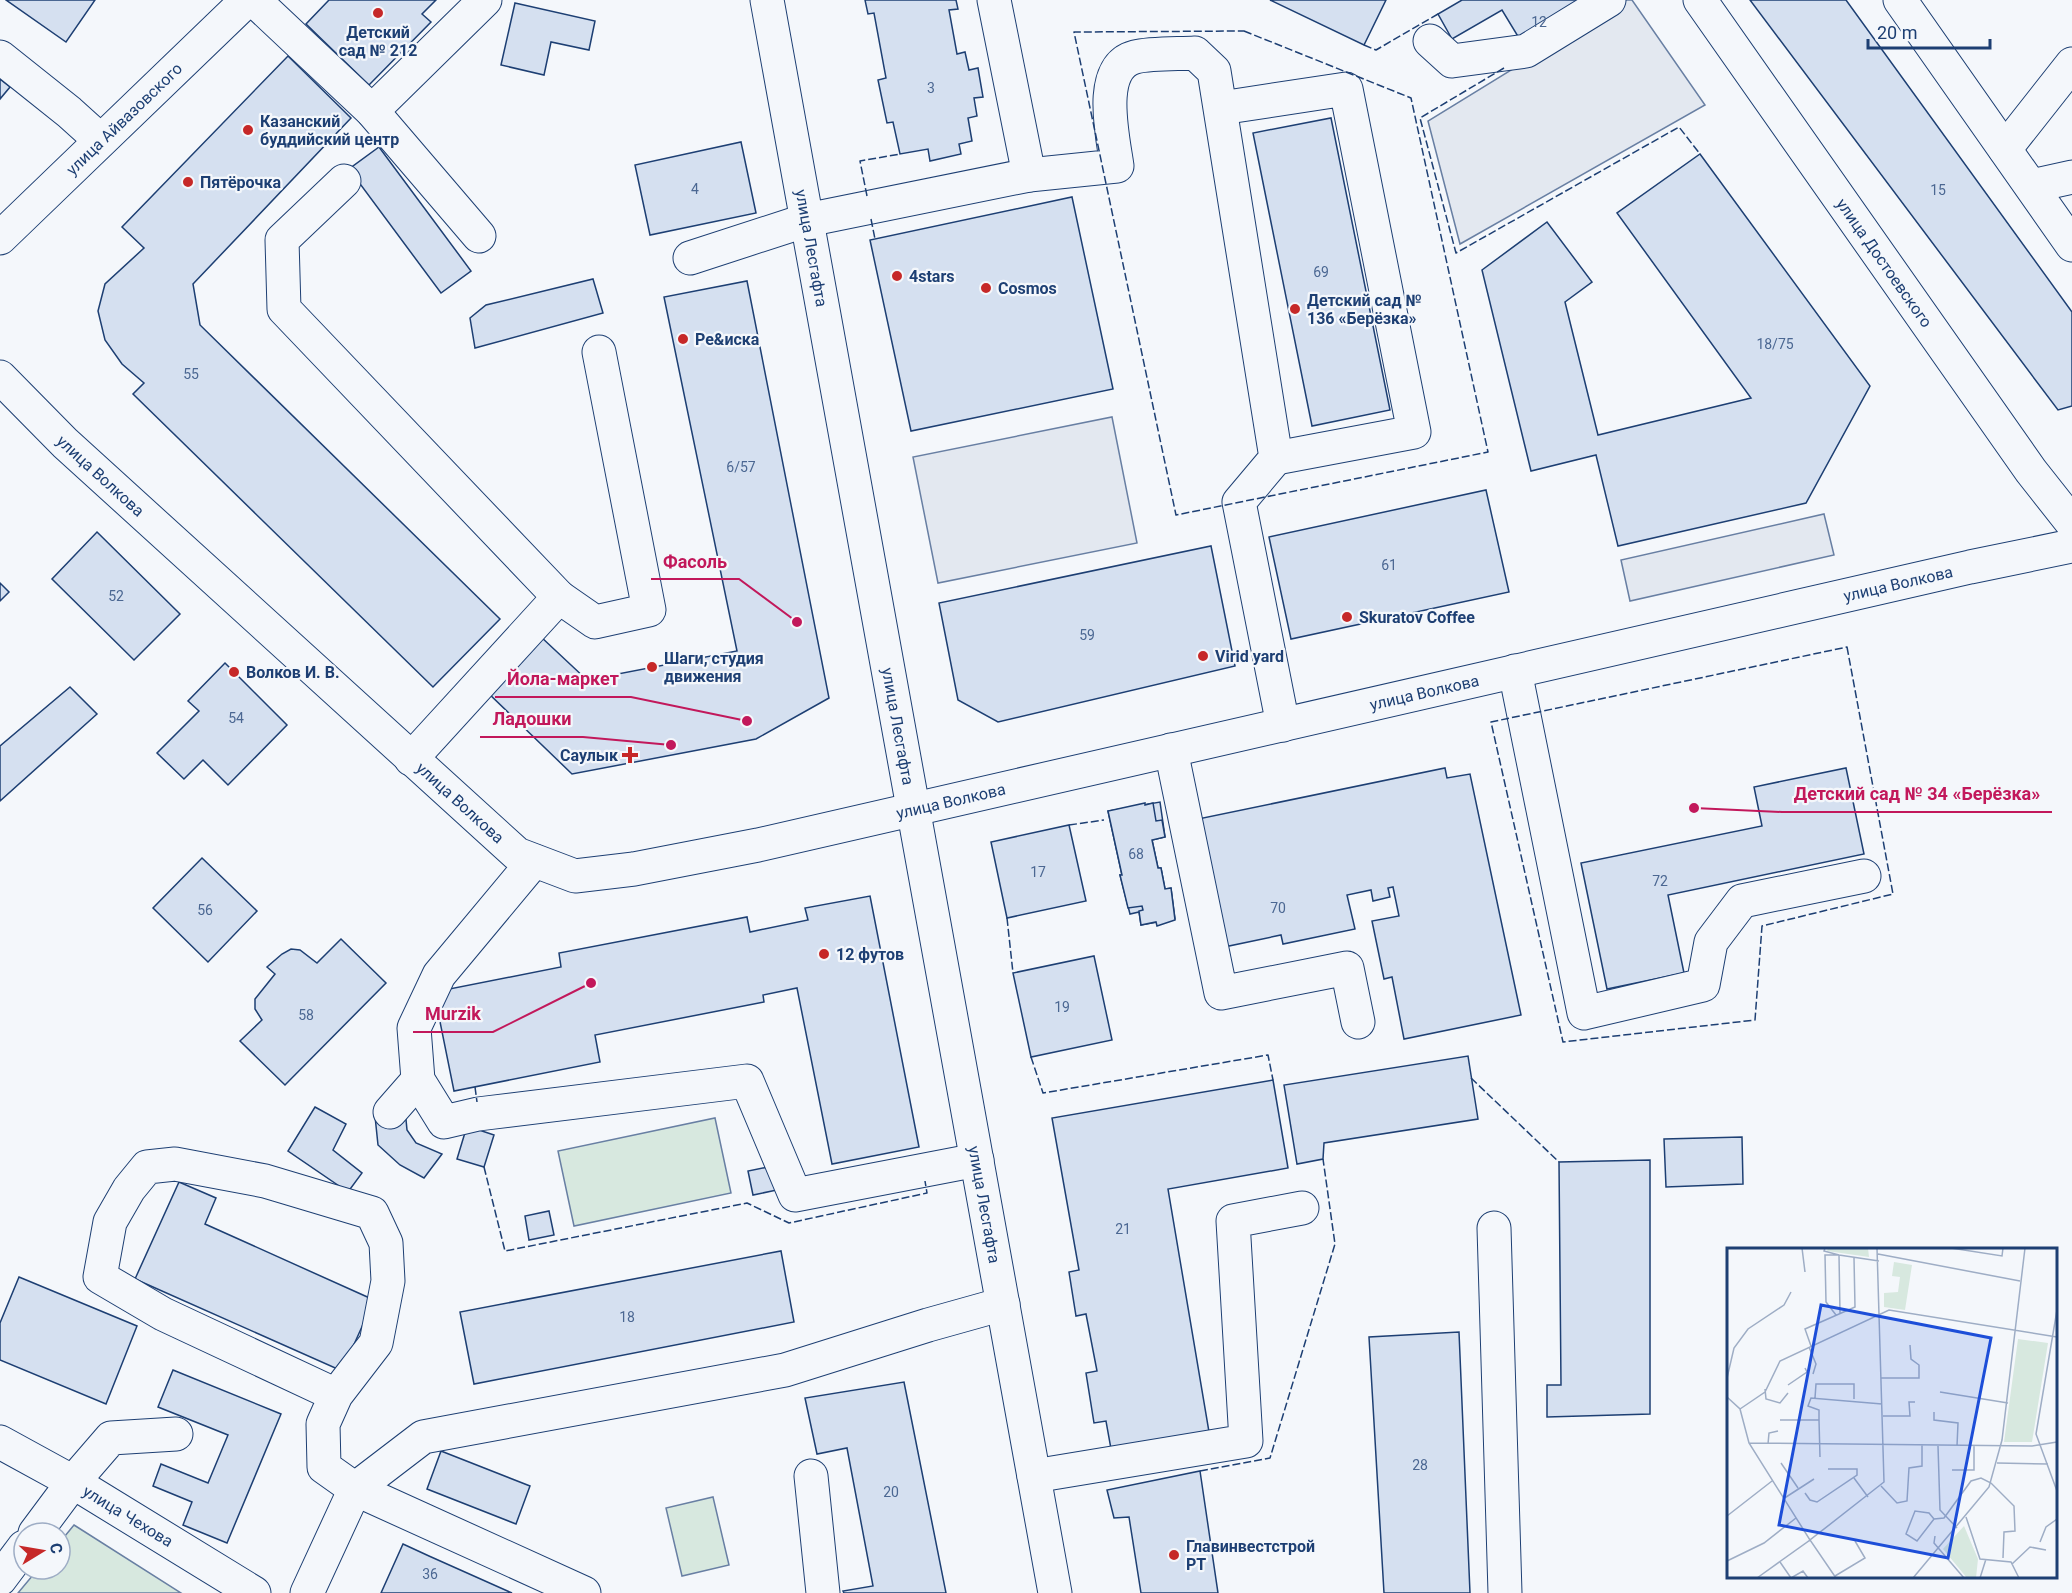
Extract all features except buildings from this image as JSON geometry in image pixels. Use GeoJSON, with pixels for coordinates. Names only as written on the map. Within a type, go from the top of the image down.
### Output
{"type":"FeatureCollection","features":[{"type":"Feature","properties":{"kind":"street","name":"улица Айвазовского"},"geometry":{"type":"LineString","coordinates":[[0,238],[247,0]]}},
{"type":"Feature","properties":{"kind":"street"},"geometry":{"type":"LineString","coordinates":[[254,0],[372,111],[479,236]]}},
{"type":"Feature","properties":{"kind":"street"},"geometry":{"type":"LineString","coordinates":[[372,111],[485,0]]}},
{"type":"Feature","properties":{"kind":"street","name":"улица Лесгафта"},"geometry":{"type":"LineString","coordinates":[[767,0],[1055,1593]]}},
{"type":"Feature","properties":{"kind":"street"},"geometry":{"type":"LineString","coordinates":[[994,0],[1029,175]]}},
{"type":"Feature","properties":{"kind":"street"},"geometry":{"type":"LineString","coordinates":[[1430,41],[1452,61],[1526,51],[1609,0]]}},
{"type":"Feature","properties":{"kind":"street","name":"улица Достоевского"},"geometry":{"type":"LineString","coordinates":[[1700,0],[2031,471],[2072,523]]}},
{"type":"Feature","properties":{"kind":"street"},"geometry":{"type":"LineString","coordinates":[[1900,0],[2072,245]]}},
{"type":"Feature","properties":{"kind":"street"},"geometry":{"type":"LineString","coordinates":[[690,258],[807,220],[1029,175],[1117,166],[1109,94],[1118,68],[1133,57],[1195,53],[1214,71],[1276,458]]}},
{"type":"Feature","properties":{"kind":"street"},"geometry":{"type":"LineString","coordinates":[[0,57],[100,140]]}},
{"type":"Feature","properties":{"kind":"street"},"geometry":{"type":"LineString","coordinates":[[2005,149],[2072,64]]}},
{"type":"Feature","properties":{"kind":"street"},"geometry":{"type":"LineString","coordinates":[[1221,108],[1346,89],[1414,432],[1276,458],[1239,502],[1282,725]]}},
{"type":"Feature","properties":{"kind":"street"},"geometry":{"type":"LineString","coordinates":[[2032,186],[2072,177]]}},
{"type":"Feature","properties":{"kind":"street"},"geometry":{"type":"LineString","coordinates":[[344,181],[282,240],[284,309],[559,597],[595,622],[649,610],[599,352]]}},
{"type":"Feature","properties":{"kind":"street","name":"улица Волкова"},"geometry":{"type":"LineString","coordinates":[[0,377],[64,443],[517,854],[575,876],[634,869],[758,845],[1970,567],[2072,546]]}},
{"type":"Feature","properties":{"kind":"street"},"geometry":{"type":"LineString","coordinates":[[411,759],[559,597]]}},
{"type":"Feature","properties":{"kind":"street"},"geometry":{"type":"LineString","coordinates":[[1515,671],[1584,1013],[1703,985],[1711,942],[1742,901],[1864,876]]}},
{"type":"Feature","properties":{"kind":"street"},"geometry":{"type":"LineString","coordinates":[[1171,750],[1221,993],[1347,968],[1358,1022]]}},
{"type":"Feature","properties":{"kind":"street"},"geometry":{"type":"LineString","coordinates":[[534,861],[439,975],[414,1028],[417,1080],[444,1122],[478,1114],[747,1081],[795,1195],[977,1160]]}},
{"type":"Feature","properties":{"kind":"street"},"geometry":{"type":"LineString","coordinates":[[390,1112],[417,1080]]}},
{"type":"Feature","properties":{"kind":"street"},"geometry":{"type":"LineString","coordinates":[[336,1395],[163,1314],[100,1277],[110,1222],[129,1189],[147,1167],[175,1164],[265,1181],[372,1213],[386,1243],[388,1281],[376,1342],[336,1395],[323,1424],[324,1467],[356,1489],[585,1593]]}},
{"type":"Feature","properties":{"kind":"street"},"geometry":{"type":"LineString","coordinates":[[1034,1476],[1246,1442],[1233,1221],[1302,1208]]}},
{"type":"Feature","properties":{"kind":"street"},"geometry":{"type":"LineString","coordinates":[[1494,1228],[1505,1593]]}},
{"type":"Feature","properties":{"kind":"street"},"geometry":{"type":"LineString","coordinates":[[307,1593],[356,1489],[423,1437],[785,1371],[928,1325],[1003,1304]]}},
{"type":"Feature","properties":{"kind":"street"},"geometry":{"type":"LineString","coordinates":[[44,1521],[73,1482],[111,1438],[176,1434]]}},
{"type":"Feature","properties":{"kind":"street","name":"улица Чехова"},"geometry":{"type":"LineString","coordinates":[[0,1442],[73,1482],[254,1593]]}},
{"type":"Feature","properties":{"kind":"street"},"geometry":{"type":"LineString","coordinates":[[811,1476],[823,1593]]}},
{"type":"Feature","properties":{"kind":"street"},"geometry":{"type":"LineString","coordinates":[[0,1579],[12,1563]]}},
{"type":"Feature","properties":{"kind":"shaded area"},"geometry":{"type":"Polygon","coordinates":[[[1625,0],[1632,0],[1705,105],[1460,244],[1428,121],[1625,0]]]}},
{"type":"Feature","properties":{"kind":"shaded area"},"geometry":{"type":"Polygon","coordinates":[[[1112,417],[1137,543],[938,583],[913,457],[1112,417]]]}},
{"type":"Feature","properties":{"kind":"shaded area"},"geometry":{"type":"Polygon","coordinates":[[[1824,514],[1834,555],[1630,601],[1621,560],[1824,514]]]}},
{"type":"Feature","properties":{"kind":"shaded area"},"geometry":{"type":"Polygon","coordinates":[[[715,1118],[731,1193],[574,1226],[558,1151],[715,1118]]]}},
{"type":"Feature","properties":{"kind":"shaded area"},"geometry":{"type":"Polygon","coordinates":[[[713,1497],[729,1565],[682,1576],[666,1508],[713,1497]]]}},
{"type":"Feature","properties":{"kind":"shaded area"},"geometry":{"type":"Polygon","coordinates":[[[74,1525],[181,1593],[18,1593],[28,1581],[72,1581],[72,1527],[74,1525]]]}},
{"type":"Feature","properties":{"kind":"fence"},"geometry":{"type":"LineString","coordinates":[[1364,45],[1376,50],[1438,14]]}},
{"type":"Feature","properties":{"kind":"fence"},"geometry":{"type":"LineString","coordinates":[[1244,31],[1411,98],[1488,452],[1176,515],[1074,32],[1244,31]]}},
{"type":"Feature","properties":{"kind":"fence"},"geometry":{"type":"LineString","coordinates":[[1504,68],[1420,118],[1456,253],[1679,127],[1700,154]]}},
{"type":"Feature","properties":{"kind":"fence"},"geometry":{"type":"LineString","coordinates":[[867,196],[860,161],[900,154]]}},
{"type":"Feature","properties":{"kind":"fence"},"geometry":{"type":"LineString","coordinates":[[871,219],[875,239]]}},
{"type":"Feature","properties":{"kind":"fence"},"geometry":{"type":"LineString","coordinates":[[1847,647],[1893,894],[1762,926],[1755,1020],[1563,1042],[1491,722],[1847,647]]}},
{"type":"Feature","properties":{"kind":"fence"},"geometry":{"type":"LineString","coordinates":[[1069,825],[1104,820]]}},
{"type":"Feature","properties":{"kind":"fence"},"geometry":{"type":"LineString","coordinates":[[1007,918],[1013,973]]}},
{"type":"Feature","properties":{"kind":"fence"},"geometry":{"type":"LineString","coordinates":[[1031,1057],[1043,1093],[1268,1055],[1273,1080]]}},
{"type":"Feature","properties":{"kind":"fence"},"geometry":{"type":"LineString","coordinates":[[1471,1078],[1559,1162]]}},
{"type":"Feature","properties":{"kind":"fence"},"geometry":{"type":"LineString","coordinates":[[475,1087],[477,1102]]}},
{"type":"Feature","properties":{"kind":"fence"},"geometry":{"type":"LineString","coordinates":[[1200,1471],[1270,1458],[1335,1244],[1323,1159]]}},
{"type":"Feature","properties":{"kind":"fence"},"geometry":{"type":"LineString","coordinates":[[484,1167],[505,1251],[747,1203],[789,1223],[927,1193],[925,1181]]}},
{"type":"Feature","properties":{"kind":"place","name":"Детский сад № 212"},"geometry":{"type":"Point","coordinates":[378,13]}},
{"type":"Feature","properties":{"kind":"place","name":"Казанский буддийский центр"},"geometry":{"type":"Point","coordinates":[248,130]}},
{"type":"Feature","properties":{"kind":"place","name":"Пятёрочка"},"geometry":{"type":"Point","coordinates":[188,182]}},
{"type":"Feature","properties":{"kind":"place","name":"4stars"},"geometry":{"type":"Point","coordinates":[897,276]}},
{"type":"Feature","properties":{"kind":"place","name":"Cosmos"},"geometry":{"type":"Point","coordinates":[986,288]}},
{"type":"Feature","properties":{"kind":"place","name":"Детский сад № 136 «Берёзка»"},"geometry":{"type":"Point","coordinates":[1295,309]}},
{"type":"Feature","properties":{"kind":"place","name":"Ре&иска"},"geometry":{"type":"Point","coordinates":[683,339]}},
{"type":"Feature","properties":{"kind":"place","name":"Skuratov Coffee"},"geometry":{"type":"Point","coordinates":[1347,617]}},
{"type":"Feature","properties":{"kind":"place","name":"Фасоль"},"geometry":{"type":"Point","coordinates":[797,622]}},
{"type":"Feature","properties":{"kind":"place","name":"Virid yard"},"geometry":{"type":"Point","coordinates":[1203,656]}},
{"type":"Feature","properties":{"kind":"place","name":"Шаги, студия движения"},"geometry":{"type":"Point","coordinates":[652,667]}},
{"type":"Feature","properties":{"kind":"place","name":"Волков И. В."},"geometry":{"type":"Point","coordinates":[234,672]}},
{"type":"Feature","properties":{"kind":"place","name":"Йола-маркет"},"geometry":{"type":"Point","coordinates":[747,721]}},
{"type":"Feature","properties":{"kind":"place","name":"Ладошки"},"geometry":{"type":"Point","coordinates":[671,745]}},
{"type":"Feature","properties":{"kind":"place","name":"Саулык"},"geometry":{"type":"Point","coordinates":[630,755]}},
{"type":"Feature","properties":{"kind":"place","name":"Детский сад № 34 «Берёзка»"},"geometry":{"type":"Point","coordinates":[1694,808]}},
{"type":"Feature","properties":{"kind":"place","name":"12 футов"},"geometry":{"type":"Point","coordinates":[824,954]}},
{"type":"Feature","properties":{"kind":"place","name":"Murzik"},"geometry":{"type":"Point","coordinates":[591,983]}},
{"type":"Feature","properties":{"kind":"place","name":"Главинвестстрой РТ"},"geometry":{"type":"Point","coordinates":[1174,1555]}}]}
